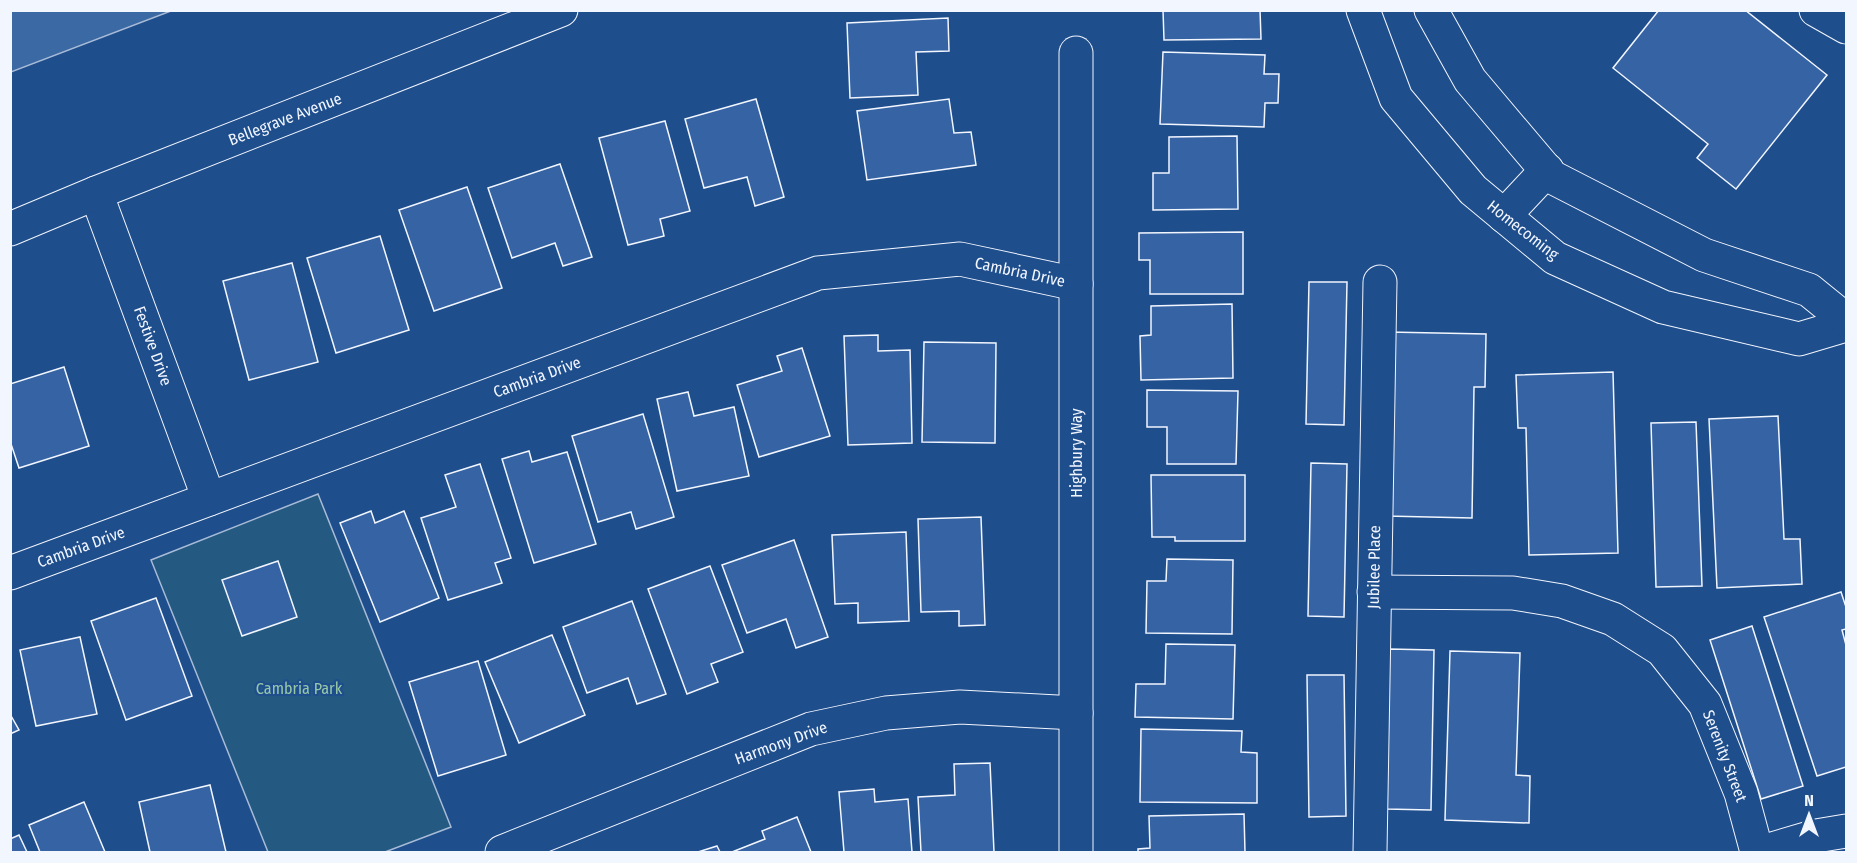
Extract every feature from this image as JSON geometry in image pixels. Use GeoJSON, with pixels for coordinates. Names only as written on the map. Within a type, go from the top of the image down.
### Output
{"type":"FeatureCollection","features":[{"type":"Feature","properties":{"kind":"street","name":"Bellegrave Avenue"},"geometry":{"type":"LineString","coordinates":[[10,229],[561,10]]}},
{"type":"Feature","properties":{"kind":"street","name":"Homecoming"},"geometry":{"type":"LineString","coordinates":[[1363,10],[1396,98],[1473,190],[1555,258],[1663,307],[1799,339],[1846,323],[1809,290],[1704,255],[1552,177],[1470,81],[1431,10]]}},
{"type":"Feature","properties":{"kind":"street"},"geometry":{"type":"LineString","coordinates":[[1816,10],[1846,27]]}},
{"type":"Feature","properties":{"kind":"street","name":"Highbury Way"},"geometry":{"type":"LineString","coordinates":[[1076,53],[1076,852]]}},
{"type":"Feature","properties":{"kind":"street"},"geometry":{"type":"LineString","coordinates":[[1504,216],[1547,170]]}},
{"type":"Feature","properties":{"kind":"street","name":"Festive Drive"},"geometry":{"type":"LineString","coordinates":[[96,193],[209,499]]}},
{"type":"Feature","properties":{"kind":"street","name":"Cambria Drive"},"geometry":{"type":"LineString","coordinates":[[10,573],[818,273],[960,259],[1076,284]]}},
{"type":"Feature","properties":{"kind":"street","name":"Jubilee Place"},"geometry":{"type":"LineString","coordinates":[[1370,852],[1380,282]]}},
{"type":"Feature","properties":{"kind":"street","name":"Serenity Street"},"geometry":{"type":"LineString","coordinates":[[1374,592],[1513,593],[1562,602],[1613,619],[1662,650],[1705,704],[1741,793],[1757,852]]}},
{"type":"Feature","properties":{"kind":"street","name":"Harmony Drive"},"geometry":{"type":"LineString","coordinates":[[502,852],[811,729],[886,713],[960,707],[1076,713]]}},
{"type":"Feature","properties":{"kind":"street"},"geometry":{"type":"LineString","coordinates":[[1762,852],[1816,836],[1846,831]]}},
{"type":"Feature","properties":{"kind":"green space","name":"Cambria Park"},"geometry":{"type":"Polygon","coordinates":[[[318,494],[451,827],[385,852],[268,852],[151,560],[318,494]]]}},
{"type":"Feature","properties":{"kind":"shaded area"},"geometry":{"type":"Polygon","coordinates":[[[11,10],[171,10],[171,11],[11,72],[11,10]]]}},
{"type":"Feature","properties":{"kind":"building"},"geometry":{"type":"Polygon","coordinates":[[[1163,10],[1260,10],[1261,39],[1164,40],[1163,10]]]}},
{"type":"Feature","properties":{"kind":"building"},"geometry":{"type":"Polygon","coordinates":[[[1659,10],[1745,10],[1827,75],[1736,189],[1697,158],[1708,144],[1613,68],[1659,10]]]}},
{"type":"Feature","properties":{"kind":"building"},"geometry":{"type":"Polygon","coordinates":[[[948,18],[949,51],[916,52],[918,95],[850,98],[847,23],[948,18]]]}},
{"type":"Feature","properties":{"kind":"building"},"geometry":{"type":"Polygon","coordinates":[[[1163,52],[1265,55],[1264,74],[1279,74],[1278,103],[1265,103],[1264,127],[1160,124],[1163,52]]]}},
{"type":"Feature","properties":{"kind":"building"},"geometry":{"type":"Polygon","coordinates":[[[756,99],[784,197],[755,206],[747,177],[704,188],[685,119],[756,99]]]}},
{"type":"Feature","properties":{"kind":"building"},"geometry":{"type":"Polygon","coordinates":[[[949,99],[954,133],[971,132],[976,165],[867,180],[857,111],[949,99]]]}},
{"type":"Feature","properties":{"kind":"building"},"geometry":{"type":"Polygon","coordinates":[[[665,121],[690,211],[660,219],[664,236],[628,245],[599,138],[665,121]]]}},
{"type":"Feature","properties":{"kind":"building"},"geometry":{"type":"Polygon","coordinates":[[[1237,136],[1238,209],[1153,210],[1153,173],[1169,173],[1169,137],[1237,136]]]}},
{"type":"Feature","properties":{"kind":"building"},"geometry":{"type":"Polygon","coordinates":[[[560,164],[592,257],[563,266],[555,243],[512,258],[488,188],[560,164]]]}},
{"type":"Feature","properties":{"kind":"building"},"geometry":{"type":"Polygon","coordinates":[[[467,187],[502,288],[434,311],[399,210],[467,187]]]}},
{"type":"Feature","properties":{"kind":"building"},"geometry":{"type":"Polygon","coordinates":[[[1243,232],[1243,294],[1150,294],[1150,260],[1139,260],[1139,233],[1243,232]]]}},
{"type":"Feature","properties":{"kind":"building"},"geometry":{"type":"Polygon","coordinates":[[[380,236],[409,330],[336,353],[307,258],[380,236]]]}},
{"type":"Feature","properties":{"kind":"building"},"geometry":{"type":"Polygon","coordinates":[[[292,263],[318,362],[249,380],[223,281],[292,263]]]}},
{"type":"Feature","properties":{"kind":"building"},"geometry":{"type":"Polygon","coordinates":[[[1309,282],[1347,282],[1344,425],[1306,424],[1309,282]]]}},
{"type":"Feature","properties":{"kind":"building"},"geometry":{"type":"Polygon","coordinates":[[[1232,304],[1233,378],[1141,380],[1140,336],[1151,335],[1151,306],[1232,304]]]}},
{"type":"Feature","properties":{"kind":"building"},"geometry":{"type":"Polygon","coordinates":[[[1388,332],[1486,334],[1485,387],[1474,387],[1472,518],[1386,516],[1388,332]]]}},
{"type":"Feature","properties":{"kind":"building"},"geometry":{"type":"Polygon","coordinates":[[[878,335],[878,351],[910,350],[912,443],[848,445],[844,336],[878,335]]]}},
{"type":"Feature","properties":{"kind":"building"},"geometry":{"type":"Polygon","coordinates":[[[924,342],[996,343],[995,443],[922,442],[924,342]]]}},
{"type":"Feature","properties":{"kind":"building"},"geometry":{"type":"Polygon","coordinates":[[[802,348],[830,436],[759,457],[737,385],[782,371],[777,356],[802,348]]]}},
{"type":"Feature","properties":{"kind":"building"},"geometry":{"type":"Polygon","coordinates":[[[64,367],[89,446],[19,468],[10,441],[10,384],[64,367]]]}},
{"type":"Feature","properties":{"kind":"building"},"geometry":{"type":"Polygon","coordinates":[[[1613,372],[1618,553],[1529,555],[1526,428],[1518,428],[1516,375],[1613,372]]]}},
{"type":"Feature","properties":{"kind":"building"},"geometry":{"type":"Polygon","coordinates":[[[1147,390],[1238,391],[1236,464],[1167,464],[1167,427],[1147,427],[1147,390]]]}},
{"type":"Feature","properties":{"kind":"building"},"geometry":{"type":"Polygon","coordinates":[[[688,392],[694,416],[734,407],[749,476],[677,491],[657,399],[688,392]]]}},
{"type":"Feature","properties":{"kind":"building"},"geometry":{"type":"Polygon","coordinates":[[[643,414],[674,517],[636,529],[631,512],[598,522],[572,436],[643,414]]]}},
{"type":"Feature","properties":{"kind":"building"},"geometry":{"type":"Polygon","coordinates":[[[1778,416],[1784,539],[1800,539],[1802,584],[1717,588],[1709,419],[1778,416]]]}},
{"type":"Feature","properties":{"kind":"building"},"geometry":{"type":"Polygon","coordinates":[[[1696,422],[1702,586],[1656,587],[1651,423],[1696,422]]]}},
{"type":"Feature","properties":{"kind":"building"},"geometry":{"type":"Polygon","coordinates":[[[529,451],[532,462],[567,452],[596,544],[534,563],[502,459],[529,451]]]}},
{"type":"Feature","properties":{"kind":"building"},"geometry":{"type":"Polygon","coordinates":[[[1311,463],[1347,464],[1344,617],[1308,616],[1311,463]]]}},
{"type":"Feature","properties":{"kind":"building"},"geometry":{"type":"Polygon","coordinates":[[[480,464],[511,558],[495,563],[502,583],[448,600],[421,518],[456,507],[445,475],[480,464]]]}},
{"type":"Feature","properties":{"kind":"building"},"geometry":{"type":"Polygon","coordinates":[[[1151,475],[1245,475],[1245,541],[1175,541],[1175,537],[1152,537],[1151,475]]]}},
{"type":"Feature","properties":{"kind":"building"},"geometry":{"type":"Polygon","coordinates":[[[371,511],[375,523],[404,511],[439,598],[380,622],[340,523],[371,511]]]}},
{"type":"Feature","properties":{"kind":"building"},"geometry":{"type":"Polygon","coordinates":[[[981,517],[985,625],[959,626],[959,611],[921,612],[918,519],[981,517]]]}},
{"type":"Feature","properties":{"kind":"building"},"geometry":{"type":"Polygon","coordinates":[[[906,532],[909,621],[858,623],[858,603],[835,604],[832,535],[906,532]]]}},
{"type":"Feature","properties":{"kind":"building"},"geometry":{"type":"Polygon","coordinates":[[[794,540],[828,637],[796,648],[786,619],[747,633],[722,565],[794,540]]]}},
{"type":"Feature","properties":{"kind":"building"},"geometry":{"type":"Polygon","coordinates":[[[1167,559],[1233,560],[1232,634],[1146,633],[1147,581],[1166,581],[1167,559]]]}},
{"type":"Feature","properties":{"kind":"building"},"geometry":{"type":"Polygon","coordinates":[[[278,561],[297,617],[242,636],[222,580],[278,561]]]}},
{"type":"Feature","properties":{"kind":"building"},"geometry":{"type":"Polygon","coordinates":[[[710,566],[743,652],[711,664],[718,682],[687,694],[648,589],[710,566]]]}},
{"type":"Feature","properties":{"kind":"building"},"geometry":{"type":"Polygon","coordinates":[[[1841,592],[1846,607],[1846,629],[1842,630],[1846,645],[1846,767],[1817,776],[1764,617],[1841,592]]]}},
{"type":"Feature","properties":{"kind":"building"},"geometry":{"type":"Polygon","coordinates":[[[156,598],[192,696],[126,720],[91,621],[156,598]]]}},
{"type":"Feature","properties":{"kind":"building"},"geometry":{"type":"Polygon","coordinates":[[[632,601],[666,694],[637,704],[628,678],[587,693],[563,627],[632,601]]]}},
{"type":"Feature","properties":{"kind":"building"},"geometry":{"type":"Polygon","coordinates":[[[1752,626],[1803,786],[1761,799],[1710,640],[1752,626]]]}},
{"type":"Feature","properties":{"kind":"building"},"geometry":{"type":"Polygon","coordinates":[[[552,635],[585,715],[519,743],[485,662],[552,635]]]}},
{"type":"Feature","properties":{"kind":"building"},"geometry":{"type":"Polygon","coordinates":[[[80,637],[97,714],[36,726],[20,650],[80,637]]]}},
{"type":"Feature","properties":{"kind":"building"},"geometry":{"type":"Polygon","coordinates":[[[1166,644],[1235,645],[1233,719],[1135,717],[1136,684],[1165,684],[1166,644]]]}},
{"type":"Feature","properties":{"kind":"building"},"geometry":{"type":"Polygon","coordinates":[[[1389,649],[1434,650],[1431,810],[1386,809],[1389,649]]]}},
{"type":"Feature","properties":{"kind":"building"},"geometry":{"type":"Polygon","coordinates":[[[1450,651],[1520,653],[1516,775],[1530,776],[1529,823],[1445,820],[1450,651]]]}},
{"type":"Feature","properties":{"kind":"building"},"geometry":{"type":"Polygon","coordinates":[[[478,661],[506,755],[438,776],[409,682],[478,661]]]}},
{"type":"Feature","properties":{"kind":"building"},"geometry":{"type":"Polygon","coordinates":[[[1307,675],[1344,675],[1346,816],[1309,817],[1307,675]]]}},
{"type":"Feature","properties":{"kind":"building"},"geometry":{"type":"Polygon","coordinates":[[[10,714],[19,730],[10,734],[10,714]]]}},
{"type":"Feature","properties":{"kind":"building"},"geometry":{"type":"Polygon","coordinates":[[[1141,729],[1242,731],[1241,752],[1257,753],[1257,803],[1140,802],[1141,729]]]}},
{"type":"Feature","properties":{"kind":"building"},"geometry":{"type":"Polygon","coordinates":[[[990,763],[994,852],[921,852],[918,797],[955,795],[954,764],[990,763]]]}},
{"type":"Feature","properties":{"kind":"building"},"geometry":{"type":"Polygon","coordinates":[[[210,785],[226,852],[150,852],[139,802],[210,785]]]}},
{"type":"Feature","properties":{"kind":"building"},"geometry":{"type":"Polygon","coordinates":[[[874,789],[875,802],[908,799],[912,852],[844,852],[839,792],[874,789]]]}},
{"type":"Feature","properties":{"kind":"building"},"geometry":{"type":"Polygon","coordinates":[[[84,802],[105,852],[40,852],[29,825],[84,802]]]}},
{"type":"Feature","properties":{"kind":"building"},"geometry":{"type":"Polygon","coordinates":[[[1244,814],[1245,852],[1138,852],[1138,849],[1150,848],[1149,816],[1244,814]]]}},
{"type":"Feature","properties":{"kind":"building"},"geometry":{"type":"Polygon","coordinates":[[[797,817],[811,852],[732,852],[765,839],[762,831],[797,817]]]}},
{"type":"Feature","properties":{"kind":"building"},"geometry":{"type":"Polygon","coordinates":[[[19,835],[27,852],[10,852],[10,839],[19,835]]]}},
{"type":"Feature","properties":{"kind":"building"},"geometry":{"type":"Polygon","coordinates":[[[717,846],[720,852],[698,852],[717,846]]]}}]}
